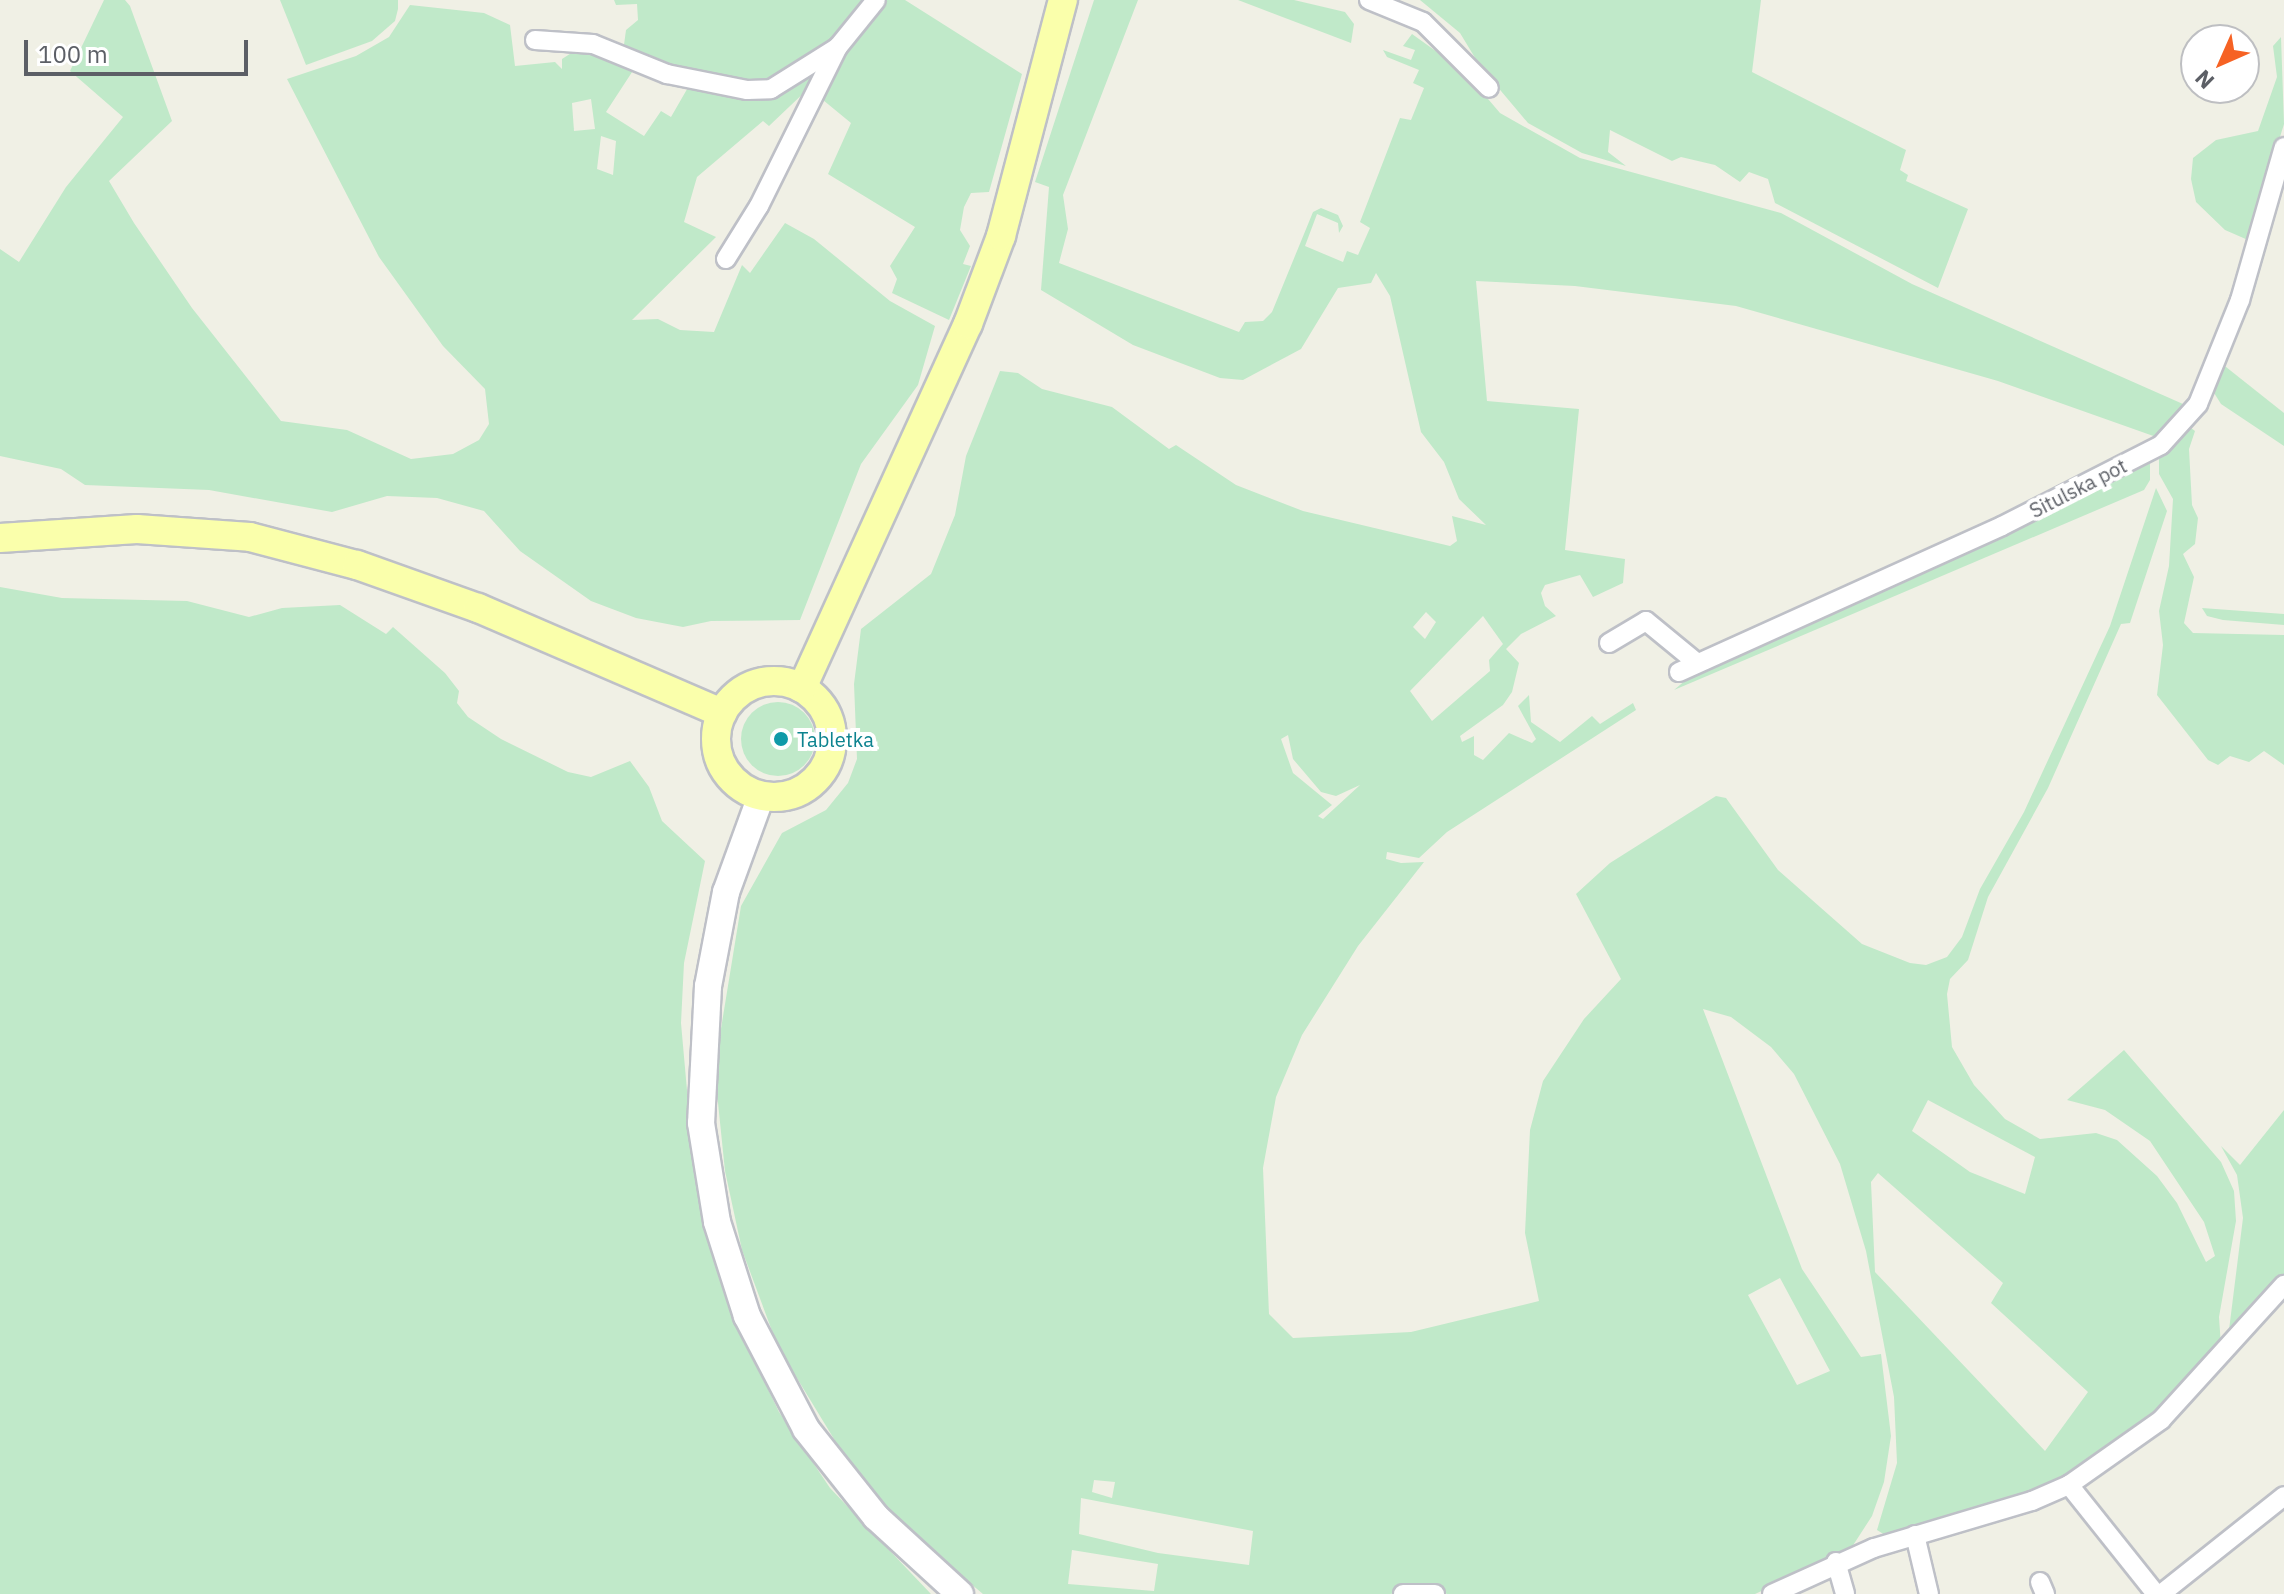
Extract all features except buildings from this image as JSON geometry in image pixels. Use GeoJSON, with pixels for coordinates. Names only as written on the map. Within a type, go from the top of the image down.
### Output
{"type":"FeatureCollection","features":[{"type":"Feature","properties":{"kind":"main road"},"geometry":{"type":"LineString","coordinates":[[802,688],[973,310],[1001,236],[1063,0]]}},
{"type":"Feature","properties":{"kind":"main road"},"geometry":{"type":"LineString","coordinates":[[0,538],[122,529],[250,537],[357,565],[478,608],[722,713]]}},
{"type":"Feature","properties":{"kind":"main road"},"geometry":{"type":"LineString","coordinates":[[785,682],[802,688],[822,707],[832,733],[825,768],[797,793],[761,796],[738,784],[721,764],[716,747],[722,713],[733,697],[757,684],[785,682]]}},
{"type":"Feature","properties":{"kind":"main road"},"geometry":{"type":"LineString","coordinates":[[761,796],[726,892],[708,986],[701,1123],[717,1222],[747,1316],[806,1429],[876,1517],[960,1594]]}},
{"type":"Feature","properties":{"kind":"street"},"geometry":{"type":"LineString","coordinates":[[726,259],[759,206],[838,47],[876,0]]}},
{"type":"Feature","properties":{"kind":"street"},"geometry":{"type":"LineString","coordinates":[[1369,0],[1423,22],[1489,88]]}},
{"type":"Feature","properties":{"kind":"street"},"geometry":{"type":"LineString","coordinates":[[535,40],[593,44],[667,74],[747,90],[771,89],[838,47]]}},
{"type":"Feature","properties":{"kind":"street","name":"Situlska pot"},"geometry":{"type":"LineString","coordinates":[[1679,672],[2002,526],[2161,445],[2198,404],[2240,300],[2284,147]]}},
{"type":"Feature","properties":{"kind":"street"},"geometry":{"type":"LineString","coordinates":[[1609,643],[1646,621],[1696,662]]}},
{"type":"Feature","properties":{"kind":"street"},"geometry":{"type":"LineString","coordinates":[[1772,1594],[1836,1562],[2032,1501],[2069,1485],[2161,1420],[2284,1285]]}},
{"type":"Feature","properties":{"kind":"street"},"geometry":{"type":"LineString","coordinates":[[2069,1485],[2158,1594],[2284,1496]]}},
{"type":"Feature","properties":{"kind":"street"},"geometry":{"type":"LineString","coordinates":[[1915,1535],[1929,1594]]}},
{"type":"Feature","properties":{"kind":"street"},"geometry":{"type":"LineString","coordinates":[[1836,1562],[1845,1594]]}},
{"type":"Feature","properties":{"kind":"street"},"geometry":{"type":"LineString","coordinates":[[1403,1594],[1435,1594]]}},
{"type":"Feature","properties":{"kind":"green space"},"geometry":{"type":"Polygon","coordinates":[[[104,0],[125,0],[130,6],[172,121],[109,181],[134,223],[192,308],[281,421],[347,430],[411,459],[453,454],[479,440],[489,424],[485,389],[443,346],[379,257],[287,79],[356,56],[389,37],[410,5],[484,13],[510,25],[515,66],[555,62],[562,69],[562,59],[576,50],[636,66],[606,112],[644,136],[661,111],[671,117],[690,84],[748,96],[816,63],[822,71],[810,87],[769,126],[763,121],[697,177],[684,222],[716,237],[632,320],[658,319],[680,330],[714,332],[742,265],[750,273],[785,223],[814,239],[890,301],[935,326],[918,385],[861,464],[800,620],[711,621],[683,627],[636,618],[591,601],[520,551],[484,511],[437,498],[387,496],[332,512],[209,490],[85,485],[61,469],[0,456],[0,249],[19,262],[66,187],[123,117],[70,71],[104,0]],[[591,99],[572,103],[574,131],[595,129],[591,99]],[[601,136],[597,169],[613,175],[616,141],[601,136]]]}},
{"type":"Feature","properties":{"kind":"green space"},"geometry":{"type":"Polygon","coordinates":[[[280,0],[398,0],[398,9],[395,21],[372,41],[306,65],[280,0]]]}},
{"type":"Feature","properties":{"kind":"green space"},"geometry":{"type":"Polygon","coordinates":[[[614,0],[873,0],[844,35],[766,86],[701,80],[623,52],[626,30],[638,20],[637,4],[616,5],[614,0]]]}},
{"type":"Feature","properties":{"kind":"green space"},"geometry":{"type":"Polygon","coordinates":[[[882,0],[905,0],[1022,74],[989,192],[971,193],[964,207],[960,230],[970,246],[963,264],[971,266],[949,320],[892,293],[897,279],[890,266],[915,227],[828,174],[851,123],[823,100],[826,86],[833,67],[882,0]]]}},
{"type":"Feature","properties":{"kind":"green space"},"geometry":{"type":"Polygon","coordinates":[[[1094,0],[1138,0],[1063,195],[1068,229],[1059,263],[1239,332],[1245,322],[1263,321],[1272,312],[1313,212],[1321,208],[1338,215],[1343,226],[1339,233],[1338,223],[1317,214],[1305,246],[1343,262],[1347,251],[1358,255],[1370,228],[1360,222],[1400,118],[1411,120],[1424,88],[1413,83],[1419,70],[1387,57],[1383,50],[1411,60],[1415,50],[1403,46],[1412,34],[1465,72],[1500,113],[1580,158],[1781,213],[1912,284],[2183,404],[2186,409],[2159,438],[1998,381],[1736,306],[1575,286],[1476,281],[1487,401],[1579,409],[1565,550],[1625,559],[1623,583],[1593,597],[1580,575],[1545,585],[1541,593],[1545,606],[1556,616],[1521,634],[1506,649],[1519,663],[1512,692],[1503,705],[1460,736],[1462,742],[1474,736],[1474,755],[1483,760],[1509,733],[1532,743],[1536,739],[1518,706],[1529,695],[1531,722],[1560,742],[1592,716],[1600,724],[1633,703],[1636,710],[1447,832],[1419,858],[1387,852],[1386,859],[1401,863],[1424,862],[1358,946],[1302,1035],[1276,1097],[1263,1168],[1269,1314],[1293,1338],[1411,1332],[1539,1301],[1525,1233],[1530,1130],[1543,1081],[1584,1019],[1621,979],[1576,894],[1610,863],[1716,796],[1726,798],[1778,870],[1862,944],[1910,963],[1926,965],[1947,957],[1962,937],[1980,889],[2024,812],[2110,626],[2156,488],[2167,511],[2130,623],[2121,624],[2048,788],[1988,897],[1968,960],[1950,979],[1947,994],[1952,1047],[1974,1085],[2005,1119],[2040,1139],[2096,1133],[2117,1140],[2157,1176],[2177,1203],[2206,1262],[2215,1256],[2204,1222],[2150,1141],[2105,1110],[2067,1100],[2124,1050],[2221,1162],[2234,1191],[2236,1221],[2219,1317],[2221,1346],[2178,1397],[2085,1466],[2044,1489],[1885,1535],[1877,1530],[1897,1463],[1894,1397],[1866,1251],[1840,1164],[1794,1074],[1771,1047],[1731,1017],[1703,1009],[1802,1269],[1861,1357],[1881,1354],[1891,1436],[1884,1482],[1872,1516],[1850,1550],[1755,1594],[1447,1594],[1433,1587],[1390,1594],[983,1594],[908,1531],[848,1462],[778,1347],[742,1250],[725,1171],[717,1093],[719,1041],[741,906],[782,833],[826,810],[848,783],[857,759],[854,684],[861,629],[931,574],[955,515],[966,456],[1000,371],[1018,373],[1042,389],[1112,407],[1169,449],[1176,445],[1236,485],[1303,511],[1450,546],[1457,541],[1452,516],[1486,525],[1459,499],[1444,462],[1421,432],[1390,296],[1376,273],[1371,283],[1338,288],[1301,349],[1243,380],[1220,378],[1133,345],[1041,290],[1049,187],[1035,182],[1094,0]],[[1426,612],[1413,627],[1425,639],[1436,622],[1426,612]],[[1483,616],[1410,691],[1432,721],[1490,671],[1489,660],[1503,644],[1483,616]],[[1288,735],[1281,739],[1293,773],[1332,805],[1318,816],[1323,819],[1360,785],[1336,796],[1321,792],[1293,759],[1288,735]],[[1928,1100],[1912,1131],[1970,1172],[2025,1194],[2035,1157],[1928,1100]],[[1878,1173],[1871,1182],[1875,1272],[2045,1451],[2088,1392],[1991,1303],[2003,1283],[1878,1173]],[[1780,1278],[1748,1295],[1797,1385],[1830,1371],[1780,1278]],[[1094,1480],[1092,1492],[1112,1498],[1115,1482],[1094,1480]],[[1081,1498],[1079,1534],[1158,1553],[1249,1565],[1253,1531],[1081,1498]],[[1072,1550],[1068,1584],[1154,1591],[1158,1564],[1072,1550]]]}},
{"type":"Feature","properties":{"kind":"green space"},"geometry":{"type":"Polygon","coordinates":[[[1238,0],[1294,0],[1345,12],[1354,24],[1351,43],[1238,0]]]}},
{"type":"Feature","properties":{"kind":"green space"},"geometry":{"type":"Polygon","coordinates":[[[1420,0],[1761,0],[1752,72],[1906,150],[1900,170],[1908,175],[1906,181],[1968,209],[1938,288],[1775,203],[1768,179],[1749,172],[1740,182],[1715,165],[1681,157],[1672,161],[1610,130],[1608,152],[1626,166],[1582,153],[1528,123],[1480,66],[1460,33],[1420,0]]]}},
{"type":"Feature","properties":{"kind":"green space"},"geometry":{"type":"Polygon","coordinates":[[[2281,37],[2284,124],[2248,240],[2225,230],[2196,202],[2191,179],[2193,158],[2216,140],[2258,131],[2277,77],[2273,46],[2281,37]]]}},
{"type":"Feature","properties":{"kind":"green space"},"geometry":{"type":"Polygon","coordinates":[[[2221,363],[2284,413],[2284,446],[2221,404],[2211,388],[2221,363]]]}},
{"type":"Feature","properties":{"kind":"green space"},"geometry":{"type":"Polygon","coordinates":[[[2191,428],[2195,431],[2189,449],[2192,505],[2198,518],[2195,544],[2183,554],[2194,577],[2184,623],[2193,633],[2284,635],[2284,765],[2264,751],[2249,762],[2230,756],[2218,765],[2208,760],[2157,695],[2163,645],[2159,611],[2169,566],[2173,499],[2159,474],[2159,459],[2191,428]]]}},
{"type":"Feature","properties":{"kind":"green space"},"geometry":{"type":"Polygon","coordinates":[[[2150,458],[2150,480],[2144,490],[1674,690],[1699,669],[2150,458]]]}},
{"type":"Feature","properties":{"kind":"green space"},"geometry":{"type":"Polygon","coordinates":[[[0,587],[62,598],[187,601],[249,617],[282,608],[340,605],[386,634],[393,627],[445,673],[459,691],[457,703],[468,717],[501,739],[568,772],[591,777],[630,761],[649,787],[662,821],[705,861],[684,963],[681,1023],[695,1180],[732,1314],[779,1412],[830,1488],[931,1594],[0,1594],[0,587]]]}},
{"type":"Feature","properties":{"kind":"green space"},"geometry":{"type":"Polygon","coordinates":[[[2202,608],[2284,614],[2284,625],[2223,620],[2207,616],[2202,608]]]}},
{"type":"Feature","properties":{"kind":"green space"},"geometry":{"type":"Polygon","coordinates":[[[771,702],[785,702],[799,708],[809,718],[815,739],[809,760],[799,770],[785,776],[771,776],[757,770],[747,760],[741,746],[741,732],[747,718],[757,708],[771,702]]]}},
{"type":"Feature","properties":{"kind":"green space"},"geometry":{"type":"Polygon","coordinates":[[[2284,1110],[2284,1275],[2228,1338],[2243,1218],[2237,1175],[2221,1146],[2240,1165],[2284,1110]]]}},
{"type":"Feature","properties":{"kind":"place","name":"Tabletka"},"geometry":{"type":"Point","coordinates":[781,739]}}]}
